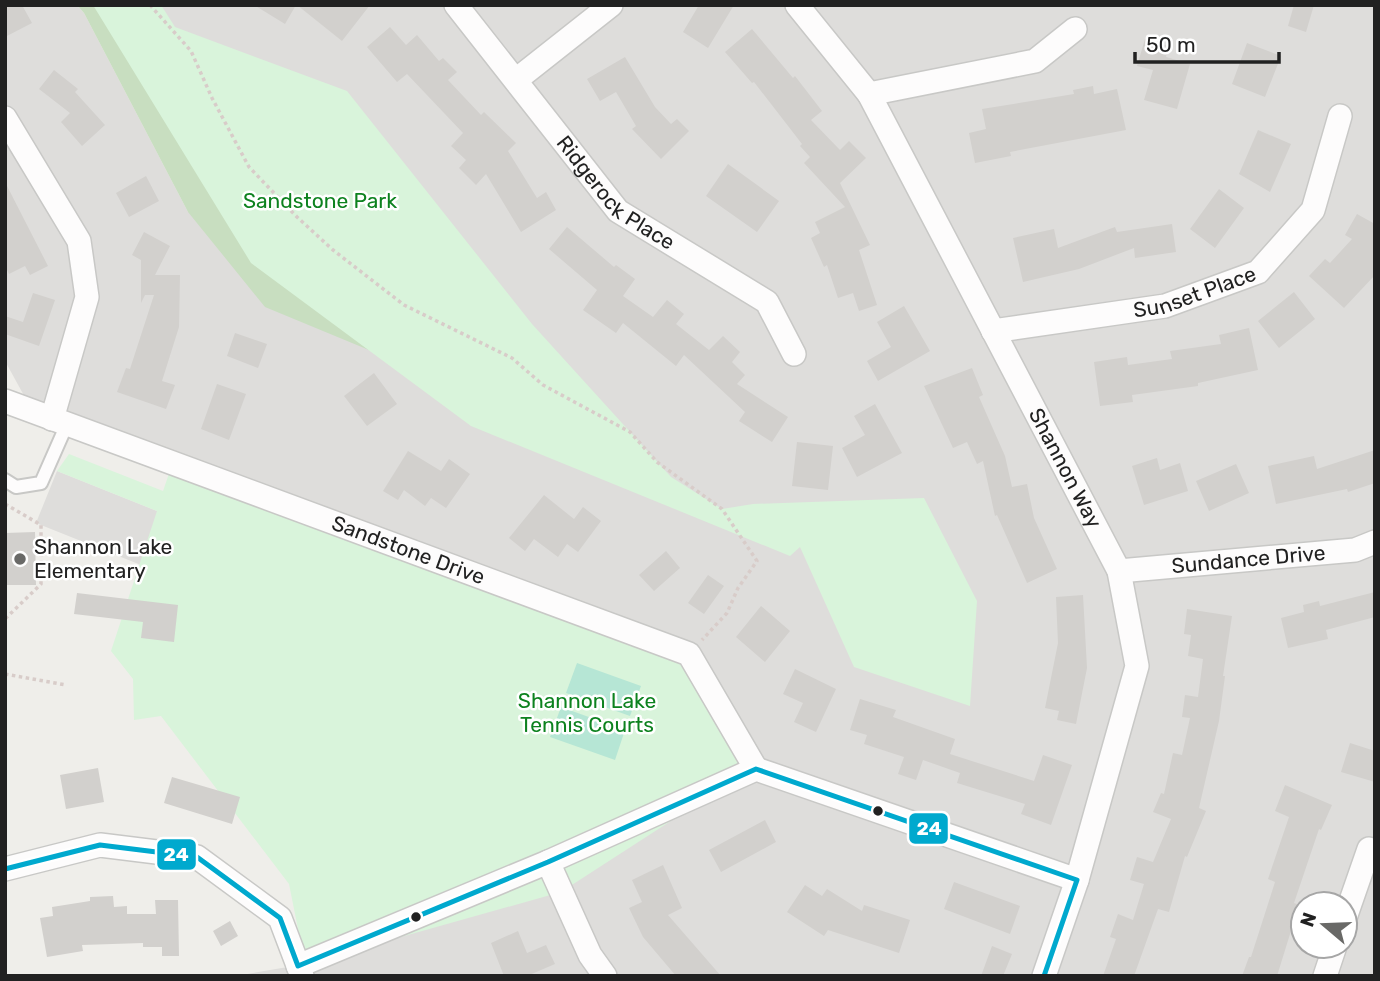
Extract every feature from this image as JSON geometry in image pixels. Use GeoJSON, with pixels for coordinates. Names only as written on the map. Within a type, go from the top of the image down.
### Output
{"type":"FeatureCollection","features":[{"type":"Feature","properties":{"kind":"street","name":"Ridgerock Place"},"geometry":{"type":"LineString","coordinates":[[456,5],[618,211],[767,302],[794,355]]}},
{"type":"Feature","properties":{"kind":"street"},"geometry":{"type":"LineString","coordinates":[[516,80],[611,5]]}},
{"type":"Feature","properties":{"kind":"street","name":"Shannon Way"},"geometry":{"type":"LineString","coordinates":[[797,5],[869,94],[1119,571],[1137,666],[1076,880],[1044,976]]}},
{"type":"Feature","properties":{"kind":"street"},"geometry":{"type":"LineString","coordinates":[[869,94],[1035,61],[1075,29]]}},
{"type":"Feature","properties":{"kind":"street","name":"Sunset Place"},"geometry":{"type":"LineString","coordinates":[[993,331],[1165,306],[1258,272],[1312,210],[1339,116]]}},
{"type":"Feature","properties":{"kind":"street"},"geometry":{"type":"LineString","coordinates":[[5,118],[79,241],[87,297],[60,421]]}},
{"type":"Feature","properties":{"kind":"street","name":"Sandstone Drive"},"geometry":{"type":"LineString","coordinates":[[5,401],[689,654]]}},
{"type":"Feature","properties":{"kind":"street","name":"Sundance Drive"},"geometry":{"type":"LineString","coordinates":[[1119,571],[1355,550],[1375,542]]}},
{"type":"Feature","properties":{"kind":"street"},"geometry":{"type":"LineString","coordinates":[[689,654],[756,769],[1076,880]]}},
{"type":"Feature","properties":{"kind":"street"},"geometry":{"type":"LineString","coordinates":[[5,869],[100,845],[197,857],[280,918],[300,971],[756,769]]}},
{"type":"Feature","properties":{"kind":"street"},"geometry":{"type":"LineString","coordinates":[[1355,890],[1369,849]]}},
{"type":"Feature","properties":{"kind":"street"},"geometry":{"type":"LineString","coordinates":[[548,862],[590,956],[605,976]]}},
{"type":"Feature","properties":{"kind":"lane"},"geometry":{"type":"LineString","coordinates":[[5,480],[16,487],[41,482],[60,421]]}},
{"type":"Feature","properties":{"kind":"path"},"geometry":{"type":"LineString","coordinates":[[149,5],[191,51],[248,167],[306,225],[404,305],[512,359],[543,384],[630,432],[657,462],[722,509],[757,561],[738,587],[727,613],[689,654]]}},
{"type":"Feature","properties":{"kind":"path"},"geometry":{"type":"LineString","coordinates":[[5,505],[41,525],[41,584],[5,619]]}},
{"type":"Feature","properties":{"kind":"path"},"geometry":{"type":"LineString","coordinates":[[5,674],[66,685]]}},
{"type":"Feature","properties":{"kind":"shaded area"},"geometry":{"type":"Polygon","coordinates":[[[5,5],[77,5],[84,13],[188,212],[138,5],[1375,5],[1375,976],[236,976],[305,964],[762,762],[27,401],[5,361],[5,5]]]}},
{"type":"Feature","properties":{"kind":"shaded area"},"geometry":{"type":"Polygon","coordinates":[[[57,471],[167,515],[146,567],[36,523],[57,471]]]}},
{"type":"Feature","properties":{"kind":"green space"},"geometry":{"type":"Polygon","coordinates":[[[77,5],[138,5],[381,355],[265,307],[188,212],[84,13],[77,5]]]}},
{"type":"Feature","properties":{"kind":"green space","name":"Sandstone Park"},"geometry":{"type":"Polygon","coordinates":[[[93,5],[161,5],[175,27],[347,91],[532,324],[671,477],[722,509],[753,504],[924,498],[977,601],[970,706],[854,667],[800,547],[790,556],[471,426],[251,263],[93,5]]]}},
{"type":"Feature","properties":{"kind":"green space","name":"Shannon Lake Tennis Courts"},"geometry":{"type":"Polygon","coordinates":[[[69,454],[163,491],[173,462],[669,651],[762,762],[561,892],[305,964],[289,884],[161,716],[134,720],[133,679],[111,651],[157,511],[57,471],[69,454]]]}},
{"type":"Feature","properties":{"kind":"green space"},"geometry":{"type":"Polygon","coordinates":[[[577,663],[641,686],[630,716],[566,693],[577,663]]]}},
{"type":"Feature","properties":{"kind":"green space"},"geometry":{"type":"Polygon","coordinates":[[[561,707],[625,730],[615,760],[550,737],[561,707]]]}},
{"type":"Feature","properties":{"kind":"building"},"geometry":{"type":"Polygon","coordinates":[[[5,5],[22,5],[32,23],[5,37],[5,5]]]}},
{"type":"Feature","properties":{"kind":"building"},"geometry":{"type":"Polygon","coordinates":[[[254,5],[296,5],[285,24],[254,5]]]}},
{"type":"Feature","properties":{"kind":"building"},"geometry":{"type":"Polygon","coordinates":[[[297,5],[370,5],[342,41],[297,5]]]}},
{"type":"Feature","properties":{"kind":"building"},"geometry":{"type":"Polygon","coordinates":[[[699,5],[734,5],[708,48],[683,32],[699,5]]]}},
{"type":"Feature","properties":{"kind":"building"},"geometry":{"type":"Polygon","coordinates":[[[1294,5],[1314,5],[1306,32],[1288,26],[1294,5]]]}},
{"type":"Feature","properties":{"kind":"building"},"geometry":{"type":"Polygon","coordinates":[[[390,27],[406,45],[417,35],[439,61],[443,58],[457,72],[448,80],[481,115],[484,112],[516,143],[508,151],[537,198],[546,192],[556,210],[521,232],[486,174],[476,185],[459,168],[466,160],[451,146],[463,133],[407,74],[397,82],[367,47],[390,27]]]}},
{"type":"Feature","properties":{"kind":"building"},"geometry":{"type":"Polygon","coordinates":[[[752,29],[793,78],[795,76],[822,111],[811,120],[840,150],[849,141],[866,158],[840,183],[870,245],[859,250],[877,305],[859,311],[853,293],[838,298],[827,265],[824,267],[811,238],[820,233],[815,222],[845,207],[804,163],[810,157],[800,146],[802,144],[754,82],[752,83],[725,52],[752,29]]]}},
{"type":"Feature","properties":{"kind":"building"},"geometry":{"type":"Polygon","coordinates":[[[1145,39],[1169,46],[1166,57],[1190,64],[1177,109],[1144,100],[1153,70],[1137,66],[1145,39]]]}},
{"type":"Feature","properties":{"kind":"building"},"geometry":{"type":"Polygon","coordinates":[[[1247,43],[1281,56],[1265,97],[1232,84],[1247,43]]]}},
{"type":"Feature","properties":{"kind":"building"},"geometry":{"type":"Polygon","coordinates":[[[625,57],[655,107],[671,124],[677,119],[689,131],[661,159],[632,129],[636,126],[616,92],[600,101],[587,79],[625,57]]]}},
{"type":"Feature","properties":{"kind":"building"},"geometry":{"type":"Polygon","coordinates":[[[54,70],[78,89],[75,92],[105,125],[82,146],[61,122],[70,113],[39,89],[54,70]]]}},
{"type":"Feature","properties":{"kind":"building"},"geometry":{"type":"Polygon","coordinates":[[[1093,86],[1094,94],[1117,89],[1126,130],[1010,152],[1011,156],[975,163],[969,133],[986,129],[982,109],[1074,94],[1073,90],[1093,86]]]}},
{"type":"Feature","properties":{"kind":"building"},"geometry":{"type":"Polygon","coordinates":[[[1258,130],[1291,144],[1270,192],[1239,174],[1258,130]]]}},
{"type":"Feature","properties":{"kind":"building"},"geometry":{"type":"Polygon","coordinates":[[[728,164],[779,201],[757,232],[706,196],[728,164]]]}},
{"type":"Feature","properties":{"kind":"building"},"geometry":{"type":"Polygon","coordinates":[[[146,176],[159,201],[129,217],[116,193],[146,176]]]}},
{"type":"Feature","properties":{"kind":"building"},"geometry":{"type":"Polygon","coordinates":[[[5,182],[48,266],[30,275],[25,266],[9,274],[5,266],[5,182]]]}},
{"type":"Feature","properties":{"kind":"building"},"geometry":{"type":"Polygon","coordinates":[[[1219,189],[1244,208],[1215,248],[1190,229],[1219,189]]]}},
{"type":"Feature","properties":{"kind":"building"},"geometry":{"type":"Polygon","coordinates":[[[1357,214],[1375,224],[1375,275],[1344,308],[1309,276],[1325,259],[1330,263],[1352,239],[1345,235],[1357,214]]]}},
{"type":"Feature","properties":{"kind":"building"},"geometry":{"type":"Polygon","coordinates":[[[1172,224],[1176,252],[1135,258],[1134,248],[1079,269],[1023,282],[1013,238],[1054,229],[1058,248],[1115,227],[1117,232],[1172,224]]]}},
{"type":"Feature","properties":{"kind":"building"},"geometry":{"type":"Polygon","coordinates":[[[567,227],[614,267],[616,265],[635,279],[623,296],[653,317],[667,300],[684,314],[676,324],[709,350],[723,336],[740,352],[732,362],[745,375],[737,384],[788,417],[772,442],[739,421],[745,412],[684,355],[676,366],[623,323],[616,333],[583,310],[597,290],[549,249],[567,227]]]}},
{"type":"Feature","properties":{"kind":"building"},"geometry":{"type":"Polygon","coordinates":[[[144,232],[170,246],[155,275],[180,275],[179,327],[162,381],[175,385],[166,409],[117,392],[126,368],[130,369],[154,295],[145,295],[141,303],[141,260],[132,255],[144,232]]]}},
{"type":"Feature","properties":{"kind":"building"},"geometry":{"type":"Polygon","coordinates":[[[1294,292],[1315,319],[1279,348],[1258,321],[1294,292]]]}},
{"type":"Feature","properties":{"kind":"building"},"geometry":{"type":"Polygon","coordinates":[[[33,293],[55,300],[39,346],[5,334],[5,316],[23,322],[33,293]]]}},
{"type":"Feature","properties":{"kind":"building"},"geometry":{"type":"Polygon","coordinates":[[[904,306],[930,351],[878,381],[867,361],[891,347],[877,322],[904,306]]]}},
{"type":"Feature","properties":{"kind":"building"},"geometry":{"type":"Polygon","coordinates":[[[1249,328],[1258,370],[1198,383],[1198,386],[1132,395],[1133,402],[1100,406],[1094,362],[1127,357],[1128,365],[1172,359],[1170,351],[1221,344],[1219,335],[1249,328]]]}},
{"type":"Feature","properties":{"kind":"building"},"geometry":{"type":"Polygon","coordinates":[[[235,333],[267,344],[258,368],[227,356],[235,333]]]}},
{"type":"Feature","properties":{"kind":"building"},"geometry":{"type":"Polygon","coordinates":[[[972,368],[983,395],[979,397],[1005,456],[1012,487],[1027,484],[1034,518],[1057,569],[1027,583],[997,515],[995,516],[983,461],[977,464],[967,442],[953,448],[924,386],[972,368]]]}},
{"type":"Feature","properties":{"kind":"building"},"geometry":{"type":"Polygon","coordinates":[[[374,373],[397,404],[367,426],[344,396],[374,373]]]}},
{"type":"Feature","properties":{"kind":"building"},"geometry":{"type":"Polygon","coordinates":[[[217,384],[246,394],[229,440],[201,429],[217,384]]]}},
{"type":"Feature","properties":{"kind":"building"},"geometry":{"type":"Polygon","coordinates":[[[875,404],[902,453],[857,477],[842,448],[865,435],[854,416],[875,404]]]}},
{"type":"Feature","properties":{"kind":"building"},"geometry":{"type":"Polygon","coordinates":[[[797,442],[833,446],[828,490],[792,486],[797,442]]]}},
{"type":"Feature","properties":{"kind":"building"},"geometry":{"type":"Polygon","coordinates":[[[1375,450],[1375,483],[1348,492],[1347,489],[1276,504],[1268,466],[1314,456],[1317,469],[1375,450]]]}},
{"type":"Feature","properties":{"kind":"building"},"geometry":{"type":"Polygon","coordinates":[[[408,451],[441,471],[449,459],[470,474],[446,508],[431,498],[425,506],[404,490],[398,500],[383,491],[408,451]]]}},
{"type":"Feature","properties":{"kind":"building"},"geometry":{"type":"Polygon","coordinates":[[[1157,458],[1160,470],[1180,463],[1188,491],[1144,505],[1132,466],[1157,458]]]}},
{"type":"Feature","properties":{"kind":"building"},"geometry":{"type":"Polygon","coordinates":[[[1236,464],[1249,493],[1209,511],[1196,481],[1236,464]]]}},
{"type":"Feature","properties":{"kind":"building"},"geometry":{"type":"Polygon","coordinates":[[[544,495],[574,519],[583,507],[601,521],[578,552],[567,544],[558,557],[534,539],[525,551],[509,538],[544,495]]]}},
{"type":"Feature","properties":{"kind":"building","name":"Shannon Lake Elementary"},"geometry":{"type":"Polygon","coordinates":[[[35,532],[36,585],[5,585],[5,533],[35,532]]]}},
{"type":"Feature","properties":{"kind":"building"},"geometry":{"type":"Polygon","coordinates":[[[666,551],[680,568],[654,591],[639,575],[666,551]]]}},
{"type":"Feature","properties":{"kind":"building"},"geometry":{"type":"Polygon","coordinates":[[[708,575],[724,586],[704,614],[688,603],[708,575]]]}},
{"type":"Feature","properties":{"kind":"building"},"geometry":{"type":"Polygon","coordinates":[[[1375,592],[1375,617],[1326,630],[1328,639],[1288,648],[1281,618],[1304,612],[1303,605],[1319,601],[1320,606],[1375,592]]]}},
{"type":"Feature","properties":{"kind":"building"},"geometry":{"type":"Polygon","coordinates":[[[77,593],[178,605],[174,642],[141,638],[143,622],[74,614],[77,593]]]}},
{"type":"Feature","properties":{"kind":"building"},"geometry":{"type":"Polygon","coordinates":[[[1083,595],[1087,668],[1076,724],[1057,720],[1059,711],[1045,708],[1058,643],[1056,597],[1083,595]]]}},
{"type":"Feature","properties":{"kind":"building"},"geometry":{"type":"Polygon","coordinates":[[[761,606],[790,631],[765,662],[736,637],[761,606]]]}},
{"type":"Feature","properties":{"kind":"building"},"geometry":{"type":"Polygon","coordinates":[[[1187,609],[1232,616],[1219,721],[1199,808],[1206,811],[1187,857],[1185,856],[1169,912],[1158,909],[1134,976],[1103,976],[1116,939],[1110,937],[1118,914],[1133,920],[1144,884],[1130,880],[1137,857],[1153,862],[1171,819],[1153,812],[1161,793],[1164,794],[1173,753],[1182,755],[1190,718],[1182,717],[1185,695],[1198,697],[1203,659],[1188,656],[1191,635],[1184,634],[1187,609]]]}},
{"type":"Feature","properties":{"kind":"building"},"geometry":{"type":"Polygon","coordinates":[[[795,669],[836,689],[816,732],[794,722],[803,703],[783,694],[795,669]]]}},
{"type":"Feature","properties":{"kind":"building"},"geometry":{"type":"Polygon","coordinates":[[[860,699],[896,710],[893,717],[955,739],[950,754],[1034,781],[1043,755],[1072,765],[1051,825],[1021,814],[1025,804],[957,783],[960,773],[923,760],[916,780],[898,774],[904,757],[864,744],[867,735],[850,730],[860,699]]]}},
{"type":"Feature","properties":{"kind":"building"},"geometry":{"type":"Polygon","coordinates":[[[1350,743],[1375,751],[1375,782],[1341,772],[1350,743]]]}},
{"type":"Feature","properties":{"kind":"building"},"geometry":{"type":"Polygon","coordinates":[[[98,768],[104,802],[66,809],[60,775],[98,768]]]}},
{"type":"Feature","properties":{"kind":"building"},"geometry":{"type":"Polygon","coordinates":[[[172,777],[240,797],[232,824],[164,803],[172,777]]]}},
{"type":"Feature","properties":{"kind":"building"},"geometry":{"type":"Polygon","coordinates":[[[1285,785],[1332,805],[1321,830],[1319,829],[1298,890],[1289,890],[1289,937],[1277,976],[1242,976],[1251,957],[1275,882],[1268,879],[1289,817],[1275,811],[1285,785]]]}},
{"type":"Feature","properties":{"kind":"building"},"geometry":{"type":"Polygon","coordinates":[[[765,820],[776,842],[721,872],[709,850],[765,820]]]}},
{"type":"Feature","properties":{"kind":"building"},"geometry":{"type":"Polygon","coordinates":[[[663,865],[682,908],[668,915],[721,976],[676,976],[643,937],[629,908],[642,902],[632,880],[663,865]]]}},
{"type":"Feature","properties":{"kind":"building"},"geometry":{"type":"Polygon","coordinates":[[[954,882],[1020,906],[1010,934],[944,909],[954,882]]]}},
{"type":"Feature","properties":{"kind":"building"},"geometry":{"type":"Polygon","coordinates":[[[805,885],[822,896],[827,889],[862,911],[864,905],[910,920],[899,953],[828,930],[824,936],[787,912],[805,885]]]}},
{"type":"Feature","properties":{"kind":"building"},"geometry":{"type":"Polygon","coordinates":[[[113,896],[114,907],[127,906],[127,914],[156,914],[155,900],[178,900],[179,956],[162,956],[162,947],[143,947],[143,943],[82,945],[83,951],[47,957],[40,918],[53,916],[52,907],[90,901],[90,897],[113,896]]]}},
{"type":"Feature","properties":{"kind":"building"},"geometry":{"type":"Polygon","coordinates":[[[230,921],[238,936],[221,946],[213,931],[230,921]]]}},
{"type":"Feature","properties":{"kind":"building"},"geometry":{"type":"Polygon","coordinates":[[[518,931],[527,953],[546,945],[555,964],[527,976],[504,976],[491,943],[518,931]]]}},
{"type":"Feature","properties":{"kind":"building"},"geometry":{"type":"Polygon","coordinates":[[[992,946],[1012,954],[1003,976],[981,976],[992,946]]]}},
{"type":"Feature","properties":{"kind":"transit line","name":"24"},"geometry":{"type":"LineString","coordinates":[[298,966],[548,862],[756,769],[1077,880]]}},
{"type":"Feature","properties":{"kind":"transit line","name":"24"},"geometry":{"type":"LineString","coordinates":[[5,869],[100,845],[197,857],[280,918],[298,966]]}},
{"type":"Feature","properties":{"kind":"transit line","name":"24"},"geometry":{"type":"LineString","coordinates":[[1044,976],[1077,880]]}},
{"type":"Feature","properties":{"kind":"place","name":"Shannon Lake Elementary"},"geometry":{"type":"Point","coordinates":[20,559]}}]}
